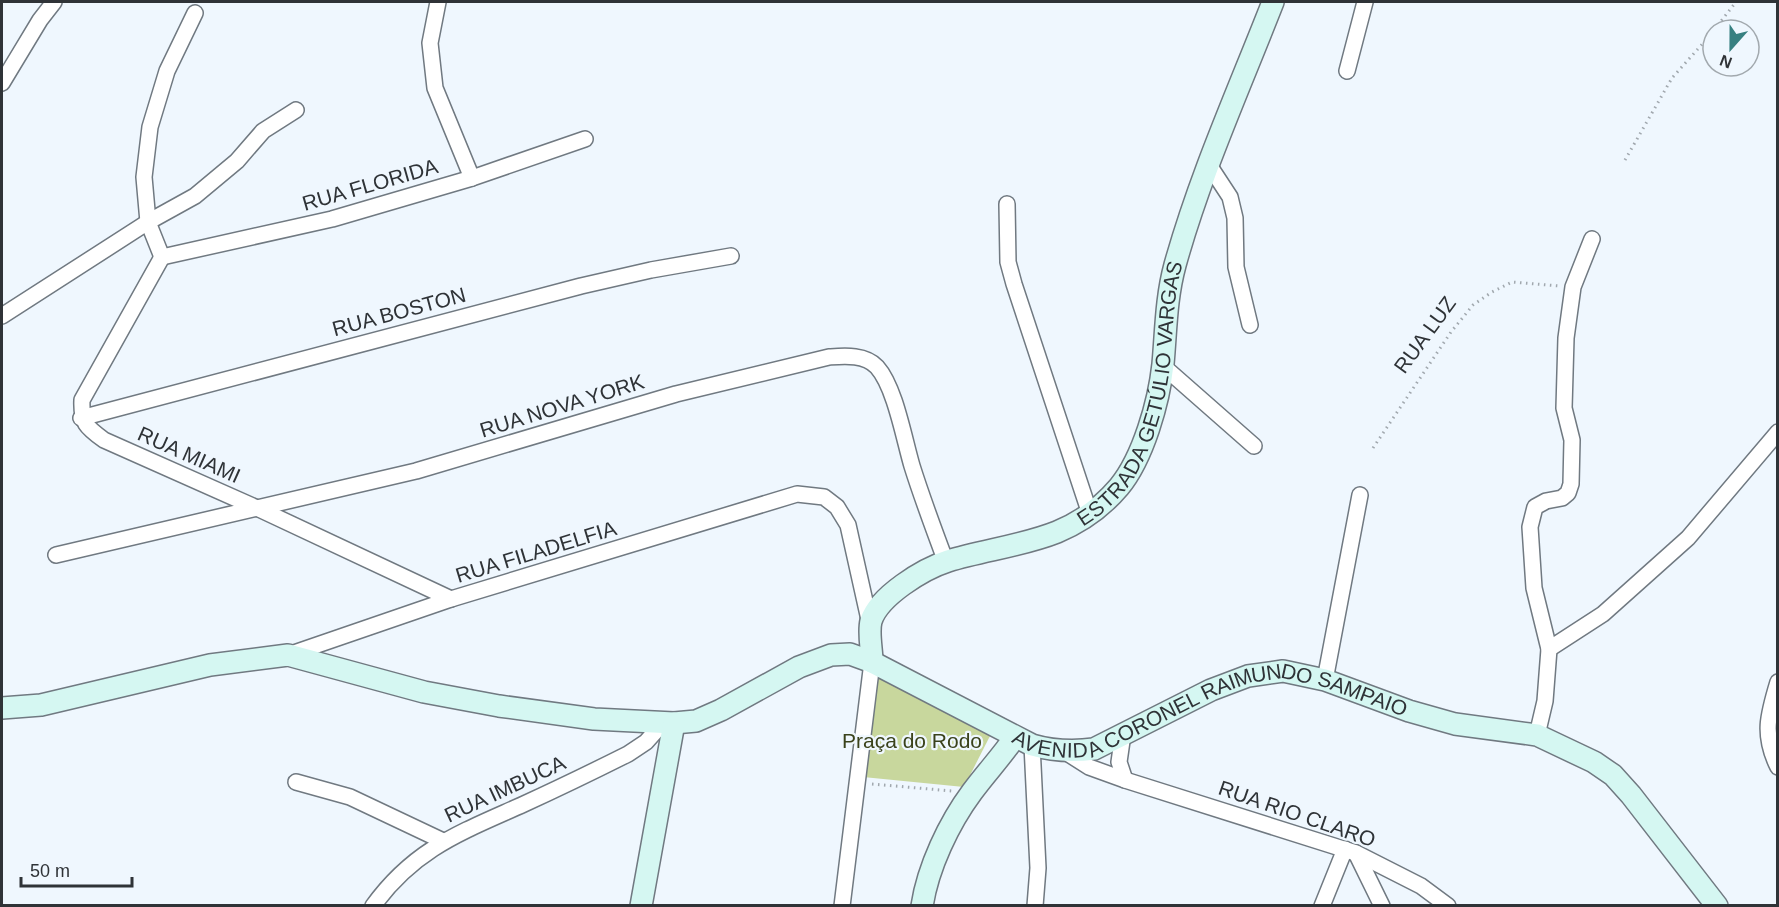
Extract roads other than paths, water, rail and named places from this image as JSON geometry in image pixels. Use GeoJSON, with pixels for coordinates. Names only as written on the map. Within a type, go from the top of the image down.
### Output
{"type":"FeatureCollection","features":[{"type":"Feature","properties":{"kind":"main road","name":"ESTRADA GETÚLIO VARGAS"},"geometry":{"type":"LineString","coordinates":[[870,624],[876,610],[902,585],[946,562],[1028,542],[1058,531],[1090,514],[1125,480],[1155,407],[1163,366],[1167,305],[1174,268],[1209,165],[1273,2]]}},
{"type":"Feature","properties":{"kind":"main road"},"geometry":{"type":"LineString","coordinates":[[870,624],[872,662]]}},
{"type":"Feature","properties":{"kind":"main road","name":"AVENIDA CORONEL RAIMUNDO SAMPAIO"},"geometry":{"type":"LineString","coordinates":[[288,655],[424,692],[498,706],[594,719],[668,723],[696,721],[721,710],[799,667],[831,655],[850,654],[872,662],[1024,741],[1064,751],[1094,749],[1211,690],[1248,676],[1283,671],[1325,680],[1409,711],[1455,724],[1537,735],[1594,762],[1613,776],[1717,906]]}},
{"type":"Feature","properties":{"kind":"main road"},"geometry":{"type":"LineString","coordinates":[[2,708],[41,705],[210,665],[288,655]]}},
{"type":"Feature","properties":{"kind":"main road"},"geometry":{"type":"LineString","coordinates":[[641,906],[668,723]]}},
{"type":"Feature","properties":{"kind":"main road"},"geometry":{"type":"LineString","coordinates":[[922,906],[932,865],[972,792],[1024,741]]}},
{"type":"Feature","properties":{"kind":"street"},"geometry":{"type":"LineString","coordinates":[[2,83],[40,20],[54,2]]}},
{"type":"Feature","properties":{"kind":"street"},"geometry":{"type":"LineString","coordinates":[[438,2],[430,43],[435,87],[472,178]]}},
{"type":"Feature","properties":{"kind":"street"},"geometry":{"type":"LineString","coordinates":[[1347,71],[1365,2]]}},
{"type":"Feature","properties":{"kind":"street"},"geometry":{"type":"LineString","coordinates":[[81,418],[82,400],[92,379],[162,257],[148,222],[144,177],[150,127],[167,71],[195,13]]}},
{"type":"Feature","properties":{"kind":"street"},"geometry":{"type":"LineString","coordinates":[[2,316],[148,222],[195,196],[237,161],[263,131],[296,110]]}},
{"type":"Feature","properties":{"kind":"street","name":"RUA FLORIDA"},"geometry":{"type":"LineString","coordinates":[[162,257],[332,219],[472,178],[585,139]]}},
{"type":"Feature","properties":{"kind":"street"},"geometry":{"type":"LineString","coordinates":[[1209,165],[1230,197],[1235,218],[1236,267],[1250,325]]}},
{"type":"Feature","properties":{"kind":"street"},"geometry":{"type":"LineString","coordinates":[[1007,204],[1008,262],[1090,514]]}},
{"type":"Feature","properties":{"kind":"street"},"geometry":{"type":"LineString","coordinates":[[1537,735],[1545,701],[1549,649],[1534,588],[1530,527],[1535,507],[1546,501],[1562,498],[1568,493],[1571,484],[1572,440],[1564,408],[1566,338],[1573,287],[1592,239]]}},
{"type":"Feature","properties":{"kind":"street","name":"RUA BOSTON"},"geometry":{"type":"LineString","coordinates":[[81,418],[581,286],[651,270],[731,256]]}},
{"type":"Feature","properties":{"kind":"street","name":"RUA NOVA YORK"},"geometry":{"type":"LineString","coordinates":[[56,555],[416,471],[676,394],[829,357],[847,356],[865,359],[876,366],[890,392],[912,468],[946,562]]}},
{"type":"Feature","properties":{"kind":"street"},"geometry":{"type":"LineString","coordinates":[[1163,366],[1254,446]]}},
{"type":"Feature","properties":{"kind":"street","name":"RUA MIAMI"},"geometry":{"type":"LineString","coordinates":[[81,418],[104,440],[257,508],[451,599]]}},
{"type":"Feature","properties":{"kind":"street"},"geometry":{"type":"LineString","coordinates":[[1549,649],[1603,614],[1688,538],[1778,432]]}},
{"type":"Feature","properties":{"kind":"street","name":"RUA FILADELFIA"},"geometry":{"type":"LineString","coordinates":[[288,655],[451,599],[797,494],[824,497],[837,507],[848,525],[870,624]]}},
{"type":"Feature","properties":{"kind":"street"},"geometry":{"type":"LineString","coordinates":[[1325,680],[1360,495]]}},
{"type":"Feature","properties":{"kind":"street"},"geometry":{"type":"LineString","coordinates":[[842,906],[872,662]]}},
{"type":"Feature","properties":{"kind":"street"},"geometry":{"type":"LineString","coordinates":[[1778,682],[1769,713],[1767,730],[1771,754],[1778,767]]}},
{"type":"Feature","properties":{"kind":"street","name":"RUA IMBUCA"},"geometry":{"type":"LineString","coordinates":[[373,906],[389,884],[443,841],[628,754],[668,723]]}},
{"type":"Feature","properties":{"kind":"street"},"geometry":{"type":"LineString","coordinates":[[1123,734],[1119,762],[1125,780]]}},
{"type":"Feature","properties":{"kind":"street"},"geometry":{"type":"LineString","coordinates":[[1024,741],[1038,868],[1035,906]]}},
{"type":"Feature","properties":{"kind":"street","name":"RUA RIO CLARO"},"geometry":{"type":"LineString","coordinates":[[1064,751],[1089,767],[1125,780],[1351,851],[1421,886],[1448,906]]}},
{"type":"Feature","properties":{"kind":"street"},"geometry":{"type":"LineString","coordinates":[[296,782],[350,797],[443,841]]}},
{"type":"Feature","properties":{"kind":"street"},"geometry":{"type":"LineString","coordinates":[[1322,906],[1351,851]]}},
{"type":"Feature","properties":{"kind":"street"},"geometry":{"type":"LineString","coordinates":[[1351,851],[1382,906]]}},
{"type":"Feature","properties":{"kind":"park label","name":"Praça do Rodo"},"geometry":{"type":"Point","coordinates":[912,741]}}]}
